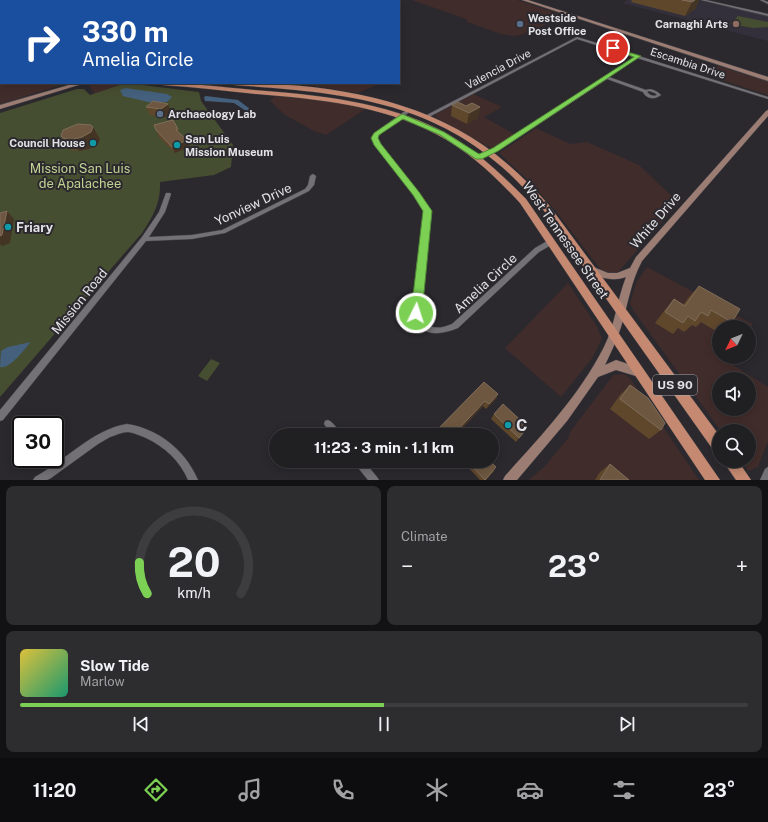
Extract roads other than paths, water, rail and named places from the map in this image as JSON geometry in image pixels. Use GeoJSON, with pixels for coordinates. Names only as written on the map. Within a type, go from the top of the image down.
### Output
{"type":"FeatureCollection","features":[{"type":"Feature","properties":{"kind":"main road","name":"West Tennessee Street"},"geometry":{"type":"LineString","coordinates":[[195,84],[341,100],[402,116],[442,133],[479,157],[508,183],[520,198],[713,480]]}},
{"type":"Feature","properties":{"kind":"main road","name":"West Tennessee Street"},"geometry":{"type":"LineString","coordinates":[[244,84],[358,96],[410,110],[427,116],[457,131],[490,152],[522,180],[545,206],[712,436]]}},
{"type":"Feature","properties":{"kind":"main road"},"geometry":{"type":"LineString","coordinates":[[302,96],[307,90]]}},
{"type":"Feature","properties":{"kind":"main road"},"geometry":{"type":"LineString","coordinates":[[341,100],[353,99],[358,96]]}},
{"type":"Feature","properties":{"kind":"main road"},"geometry":{"type":"LineString","coordinates":[[520,198],[533,205],[545,206]]}},
{"type":"Feature","properties":{"kind":"main road"},"geometry":{"type":"LineString","coordinates":[[735,468],[744,480]]}},
{"type":"Feature","properties":{"kind":"street"},"geometry":{"type":"LineString","coordinates":[[524,0],[768,79]]}},
{"type":"Feature","properties":{"kind":"street"},"geometry":{"type":"LineString","coordinates":[[702,0],[768,15]]}},
{"type":"Feature","properties":{"kind":"street"},"geometry":{"type":"LineString","coordinates":[[761,0],[768,3]]}},
{"type":"Feature","properties":{"kind":"street","name":"Escambia Drive"},"geometry":{"type":"LineString","coordinates":[[579,38],[768,98]]}},
{"type":"Feature","properties":{"kind":"street","name":"Valencia Drive"},"geometry":{"type":"LineString","coordinates":[[427,116],[579,38]]}},
{"type":"Feature","properties":{"kind":"street"},"geometry":{"type":"LineString","coordinates":[[479,157],[490,152],[638,56]]}},
{"type":"Feature","properties":{"kind":"street"},"geometry":{"type":"LineString","coordinates":[[606,77],[645,91]]}},
{"type":"Feature","properties":{"kind":"street"},"geometry":{"type":"LineString","coordinates":[[65,88],[71,84]]}},
{"type":"Feature","properties":{"kind":"street"},"geometry":{"type":"LineString","coordinates":[[0,108],[79,84]]}},
{"type":"Feature","properties":{"kind":"street","name":"Amelia Circle"},"geometry":{"type":"LineString","coordinates":[[410,110],[376,134],[374,138],[416,193],[427,211],[416,306],[418,320],[422,324],[428,328],[441,331],[455,326],[531,255],[551,242]]}},
{"type":"Feature","properties":{"kind":"street","name":"White Drive"},"geometry":{"type":"LineString","coordinates":[[509,480],[550,434],[594,374],[614,334],[634,270],[638,262],[649,247],[768,112]]}},
{"type":"Feature","properties":{"kind":"street","name":"Yonview Drive"},"geometry":{"type":"LineString","coordinates":[[144,239],[207,236],[223,232],[307,190],[311,185],[314,176]]}},
{"type":"Feature","properties":{"kind":"street","name":"Mission Road"},"geometry":{"type":"LineString","coordinates":[[0,417],[144,239],[162,212],[168,194]]}},
{"type":"Feature","properties":{"kind":"street"},"geometry":{"type":"LineString","coordinates":[[590,269],[611,278],[621,276],[634,270]]}},
{"type":"Feature","properties":{"kind":"street"},"geometry":{"type":"LineString","coordinates":[[594,374],[616,365],[639,372]]}},
{"type":"Feature","properties":{"kind":"street"},"geometry":{"type":"LineString","coordinates":[[328,424],[331,428]]}},
{"type":"Feature","properties":{"kind":"street"},"geometry":{"type":"LineString","coordinates":[[38,480],[54,472],[111,432],[127,428],[148,434],[171,448],[185,463],[193,480]]}},
{"type":"Feature","properties":{"kind":"street"},"geometry":{"type":"LineString","coordinates":[[364,468],[374,480]]}},
{"type":"Feature","properties":{"kind":"street"},"geometry":{"type":"LineString","coordinates":[[765,480],[768,472]]}},
{"type":"Feature","properties":{"kind":"water"},"geometry":{"type":"Polygon","coordinates":[[[126,88],[167,94],[172,97],[167,102],[148,102],[123,96],[120,90],[126,88]]]}},
{"type":"Feature","properties":{"kind":"water"},"geometry":{"type":"Polygon","coordinates":[[[204,97],[238,100],[254,112],[249,113],[234,103],[205,101],[204,97]]]}},
{"type":"Feature","properties":{"kind":"water"},"geometry":{"type":"Polygon","coordinates":[[[31,342],[13,362],[4,367],[0,367],[1,351],[8,347],[31,342]]]}},
{"type":"Feature","properties":{"kind":"place","name":"Westside Post Office"},"geometry":{"type":"Point","coordinates":[520,24]}},
{"type":"Feature","properties":{"kind":"place","name":"Carnaghi Arts"},"geometry":{"type":"Point","coordinates":[736,24]}},
{"type":"Feature","properties":{"kind":"place","name":"Archaeology Lab"},"geometry":{"type":"Point","coordinates":[160,114]}},
{"type":"Feature","properties":{"kind":"place","name":"Council House"},"geometry":{"type":"Point","coordinates":[93,143]}},
{"type":"Feature","properties":{"kind":"place","name":"San Luis Mission Museum"},"geometry":{"type":"Point","coordinates":[177,145]}},
{"type":"Feature","properties":{"kind":"place","name":"Friary"},"geometry":{"type":"Point","coordinates":[8,227]}},
{"type":"Feature","properties":{"kind":"place","name":"C"},"geometry":{"type":"Point","coordinates":[508,425]}},
{"type":"Feature","properties":{"kind":"park label","name":"Mission San Luis de Apalachee"},"geometry":{"type":"Point","coordinates":[80,176]}}]}
